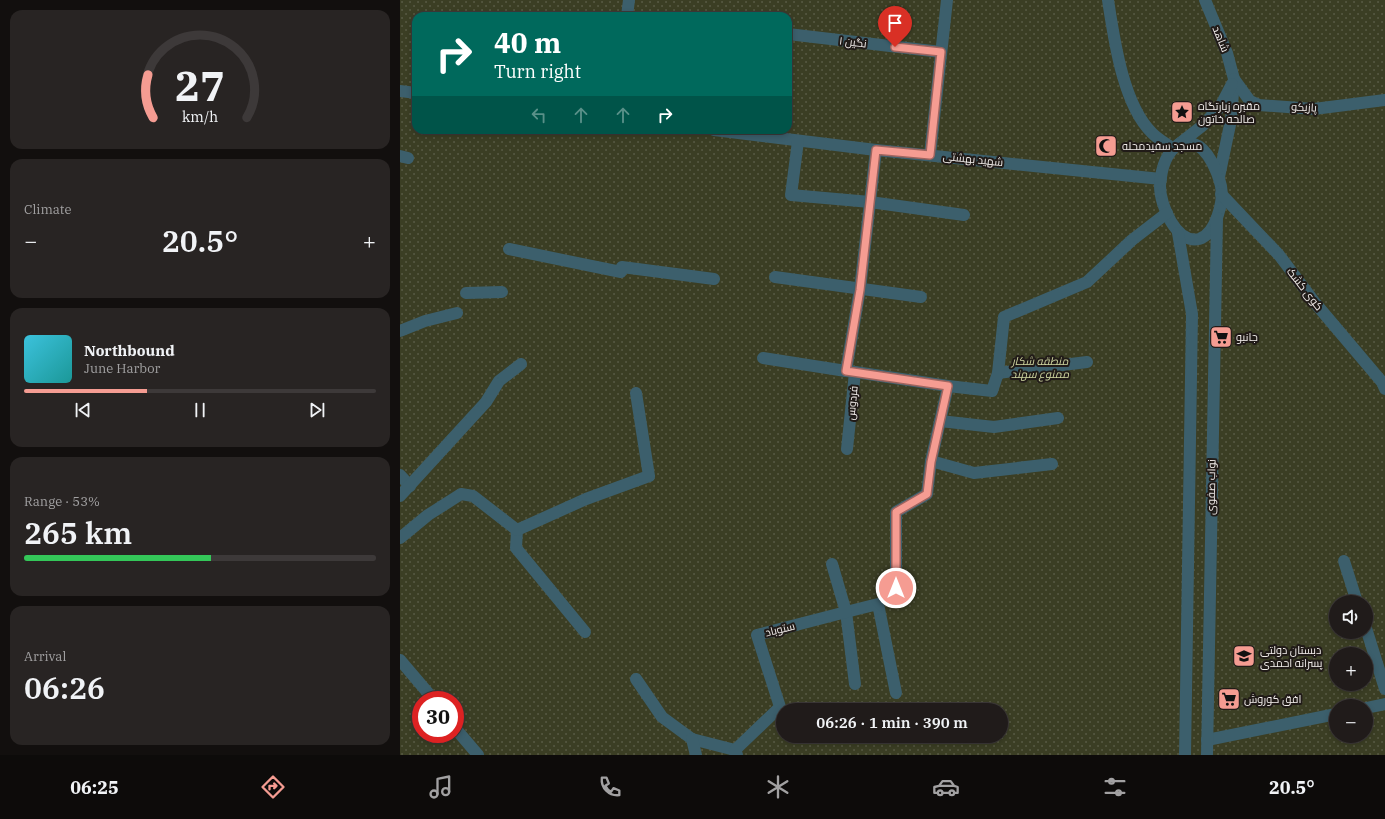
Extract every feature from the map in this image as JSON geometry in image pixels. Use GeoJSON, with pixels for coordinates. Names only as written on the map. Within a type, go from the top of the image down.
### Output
{"type":"FeatureCollection","features":[{"type":"Feature","properties":{"kind":"street"},"geometry":{"type":"LineString","coordinates":[[627,12],[629,0]]}},
{"type":"Feature","properties":{"kind":"street"},"geometry":{"type":"LineString","coordinates":[[930,155],[947,0]]}},
{"type":"Feature","properties":{"kind":"street"},"geometry":{"type":"LineString","coordinates":[[1108,0],[1120,66],[1137,113],[1152,133],[1175,146],[1194,144],[1205,152],[1214,166],[1221,187],[1221,203],[1217,218],[1210,232],[1200,238],[1190,239],[1178,233],[1163,202],[1160,187],[1167,157],[1175,146],[1202,126],[1220,107],[1234,79]]}},
{"type":"Feature","properties":{"kind":"street","name":"شاهد"},"geometry":{"type":"LineString","coordinates":[[1206,0],[1227,53],[1234,79]]}},
{"type":"Feature","properties":{"kind":"street","name":"نگین ۱"},"geometry":{"type":"LineString","coordinates":[[792,34],[941,52]]}},
{"type":"Feature","properties":{"kind":"street"},"geometry":{"type":"LineString","coordinates":[[1218,178],[1231,120],[1234,79]]}},
{"type":"Feature","properties":{"kind":"street","name":"پازیکو"},"geometry":{"type":"LineString","coordinates":[[1234,79],[1250,101],[1259,105],[1314,109],[1385,100]]}},
{"type":"Feature","properties":{"kind":"street"},"geometry":{"type":"LineString","coordinates":[[400,91],[412,92]]}},
{"type":"Feature","properties":{"kind":"street","name":"شهید بهشتی"},"geometry":{"type":"LineString","coordinates":[[745,134],[876,150],[1161,179]]}},
{"type":"Feature","properties":{"kind":"street"},"geometry":{"type":"LineString","coordinates":[[798,141],[791,195],[870,202],[964,215]]}},
{"type":"Feature","properties":{"kind":"street","name":"فردوس"},"geometry":{"type":"LineString","coordinates":[[847,449],[851,372],[876,150]]}},
{"type":"Feature","properties":{"kind":"street","name":"کوی کشک"},"geometry":{"type":"LineString","coordinates":[[1221,194],[1279,254],[1316,304],[1382,382],[1385,388]]}},
{"type":"Feature","properties":{"kind":"street"},"geometry":{"type":"LineString","coordinates":[[763,358],[992,392],[998,373],[1004,317],[1087,282],[1132,240],[1167,213]]}},
{"type":"Feature","properties":{"kind":"street","name":"نواب صفوی"},"geometry":{"type":"LineString","coordinates":[[1207,755],[1217,218]]}},
{"type":"Feature","properties":{"kind":"street","name":"نواب صفوی"},"geometry":{"type":"LineString","coordinates":[[1178,233],[1192,314],[1185,755]]}},
{"type":"Feature","properties":{"kind":"street"},"geometry":{"type":"LineString","coordinates":[[509,249],[621,272],[622,267],[714,279]]}},
{"type":"Feature","properties":{"kind":"street"},"geometry":{"type":"LineString","coordinates":[[775,277],[860,290],[921,297]]}},
{"type":"Feature","properties":{"kind":"street"},"geometry":{"type":"LineString","coordinates":[[466,293],[502,292]]}},
{"type":"Feature","properties":{"kind":"street"},"geometry":{"type":"LineString","coordinates":[[400,331],[425,321],[458,313]]}},
{"type":"Feature","properties":{"kind":"street"},"geometry":{"type":"LineString","coordinates":[[998,373],[1087,362]]}},
{"type":"Feature","properties":{"kind":"street"},"geometry":{"type":"LineString","coordinates":[[400,496],[486,402],[499,381],[521,364]]}},
{"type":"Feature","properties":{"kind":"street"},"geometry":{"type":"LineString","coordinates":[[896,588],[896,512],[927,494],[931,462],[948,386]]}},
{"type":"Feature","properties":{"kind":"street"},"geometry":{"type":"LineString","coordinates":[[517,530],[586,498],[649,476],[636,393]]}},
{"type":"Feature","properties":{"kind":"street"},"geometry":{"type":"LineString","coordinates":[[940,421],[994,428],[1058,418]]}},
{"type":"Feature","properties":{"kind":"street"},"geometry":{"type":"LineString","coordinates":[[931,462],[974,473],[1052,464]]}},
{"type":"Feature","properties":{"kind":"street"},"geometry":{"type":"LineString","coordinates":[[400,475],[410,486]]}},
{"type":"Feature","properties":{"kind":"street"},"geometry":{"type":"LineString","coordinates":[[400,538],[428,515],[461,494],[474,496],[517,530]]}},
{"type":"Feature","properties":{"kind":"street"},"geometry":{"type":"LineString","coordinates":[[517,530],[516,548],[585,632]]}},
{"type":"Feature","properties":{"kind":"street"},"geometry":{"type":"LineString","coordinates":[[1344,562],[1355,595]]}},
{"type":"Feature","properties":{"kind":"street"},"geometry":{"type":"LineString","coordinates":[[832,564],[846,612],[855,684]]}},
{"type":"Feature","properties":{"kind":"street"},"geometry":{"type":"LineString","coordinates":[[846,612],[878,604],[896,693]]}},
{"type":"Feature","properties":{"kind":"street","name":"ستوباد"},"geometry":{"type":"LineString","coordinates":[[736,753],[780,707],[757,635],[846,612]]}},
{"type":"Feature","properties":{"kind":"street"},"geometry":{"type":"LineString","coordinates":[[1369,639],[1385,689]]}},
{"type":"Feature","properties":{"kind":"street"},"geometry":{"type":"LineString","coordinates":[[400,660],[426,691]]}},
{"type":"Feature","properties":{"kind":"street"},"geometry":{"type":"LineString","coordinates":[[636,679],[662,717],[692,740],[736,753]]}},
{"type":"Feature","properties":{"kind":"street"},"geometry":{"type":"LineString","coordinates":[[1373,707],[1385,704]]}},
{"type":"Feature","properties":{"kind":"street"},"geometry":{"type":"LineString","coordinates":[[1207,740],[1329,715]]}},
{"type":"Feature","properties":{"kind":"street"},"geometry":{"type":"LineString","coordinates":[[464,739],[478,755]]}},
{"type":"Feature","properties":{"kind":"street"},"geometry":{"type":"LineString","coordinates":[[692,740],[696,755]]}},
{"type":"Feature","properties":{"kind":"green space","name":"منطقه شکار ممنوع سهند"},"geometry":{"type":"Polygon","coordinates":[[[400,0],[1385,0],[1385,755],[400,755],[400,0]]]}},
{"type":"Feature","properties":{"kind":"place","name":"مقبره زیارتگاه صالحه خاتون"},"geometry":{"type":"Point","coordinates":[1182,112]}},
{"type":"Feature","properties":{"kind":"place","name":"مسجد سفیدمحله"},"geometry":{"type":"Point","coordinates":[1106,146]}},
{"type":"Feature","properties":{"kind":"place","name":"جانبو"},"geometry":{"type":"Point","coordinates":[1221,337]}},
{"type":"Feature","properties":{"kind":"place","name":"دبستان دولتی پسرانه احمدی"},"geometry":{"type":"Point","coordinates":[1244,656]}},
{"type":"Feature","properties":{"kind":"place","name":"افق کوروش"},"geometry":{"type":"Point","coordinates":[1229,699]}},
{"type":"Feature","properties":{"kind":"route"},"geometry":{"type":"LineString","coordinates":[[895,47],[941,52],[930,155],[876,150],[860,290],[846,371],[948,386],[931,462],[927,494],[896,512],[896,588]]}}]}
